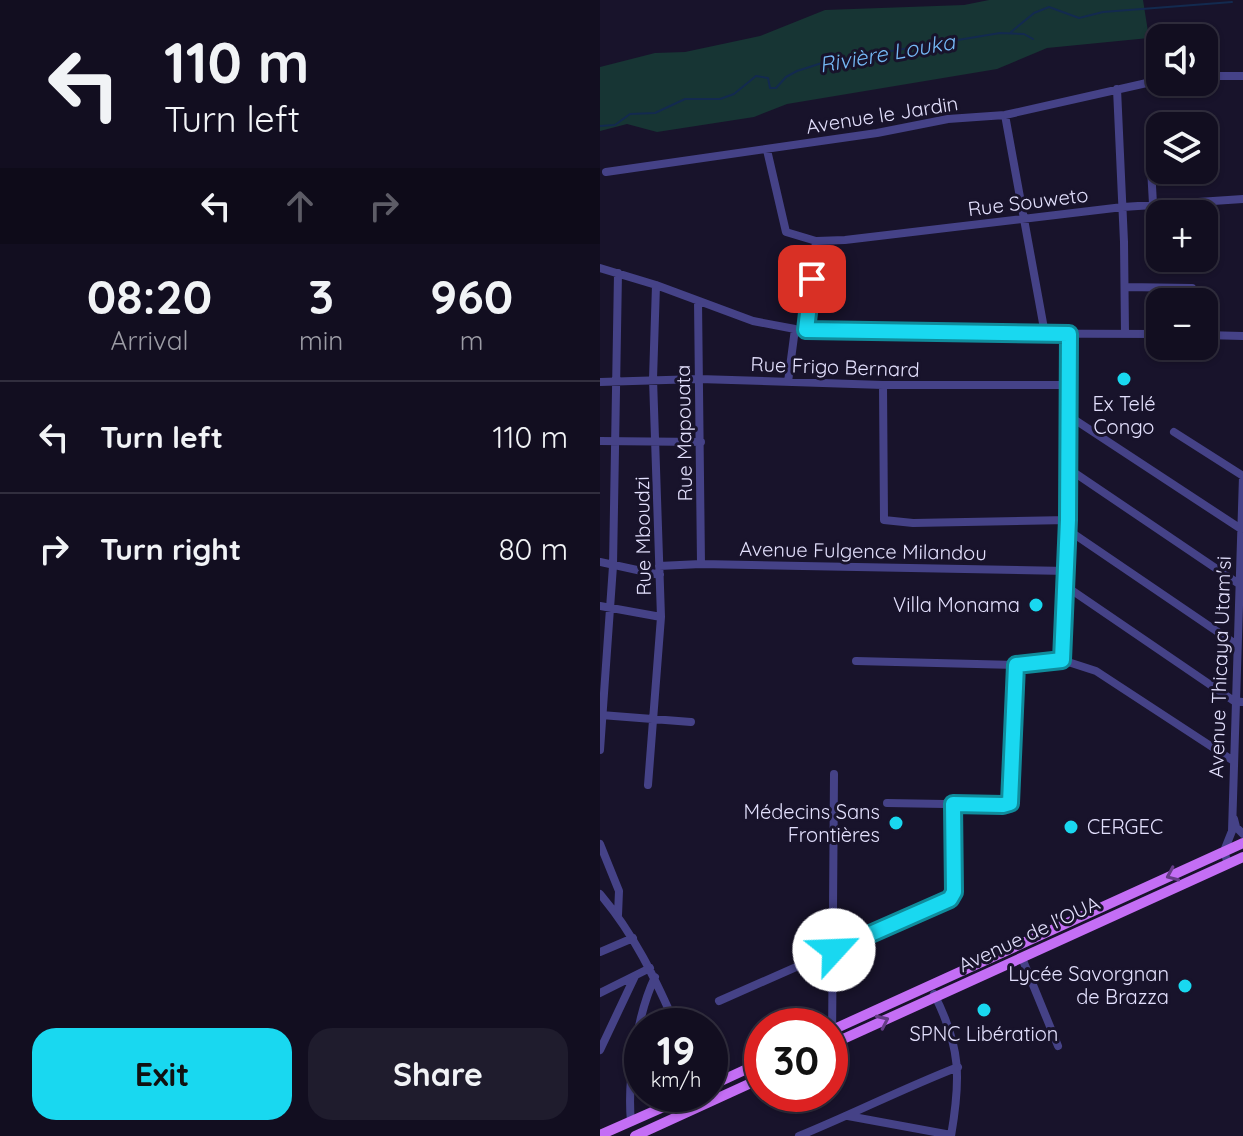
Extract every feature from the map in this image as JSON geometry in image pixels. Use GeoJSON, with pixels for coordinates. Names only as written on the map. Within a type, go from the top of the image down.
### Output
{"type":"FeatureCollection","features":[{"type":"Feature","properties":{"kind":"main road","name":"Avenue de l'OUA"},"geometry":{"type":"LineString","coordinates":[[848,1023],[1243,843]]}},
{"type":"Feature","properties":{"kind":"main road","name":"Avenue de l'OUA"},"geometry":{"type":"LineString","coordinates":[[848,1036],[1243,857]]}},
{"type":"Feature","properties":{"kind":"main road"},"geometry":{"type":"LineString","coordinates":[[635,1136],[744,1086]]}},
{"type":"Feature","properties":{"kind":"main road"},"geometry":{"type":"LineString","coordinates":[[600,1135],[653,1112]]}},
{"type":"Feature","properties":{"kind":"street"},"geometry":{"type":"LineString","coordinates":[[1218,76],[1243,76]]}},
{"type":"Feature","properties":{"kind":"street","name":"Avenue le Jardin"},"geometry":{"type":"LineString","coordinates":[[606,172],[767,150],[948,119],[1005,115],[1146,83]]}},
{"type":"Feature","properties":{"kind":"street"},"geometry":{"type":"LineString","coordinates":[[1117,89],[1125,333]]}},
{"type":"Feature","properties":{"kind":"street"},"geometry":{"type":"LineString","coordinates":[[1005,115],[1045,334]]}},
{"type":"Feature","properties":{"kind":"street"},"geometry":{"type":"LineString","coordinates":[[767,150],[786,232],[816,241],[806,330]]}},
{"type":"Feature","properties":{"kind":"street","name":"Rue Souweto"},"geometry":{"type":"LineString","coordinates":[[1218,200],[1243,199]]}},
{"type":"Feature","properties":{"kind":"street","name":"Rue Souweto"},"geometry":{"type":"LineString","coordinates":[[816,241],[1146,205]]}},
{"type":"Feature","properties":{"kind":"street"},"geometry":{"type":"LineString","coordinates":[[600,268],[753,321],[795,329],[1146,334]]}},
{"type":"Feature","properties":{"kind":"street"},"geometry":{"type":"LineString","coordinates":[[600,750],[605,607],[613,566],[618,273]]}},
{"type":"Feature","properties":{"kind":"street","name":"Rue Mboudzi"},"geometry":{"type":"LineString","coordinates":[[648,785],[661,617],[653,379],[656,285]]}},
{"type":"Feature","properties":{"kind":"street"},"geometry":{"type":"LineString","coordinates":[[1125,287],[1192,288]]}},
{"type":"Feature","properties":{"kind":"street","name":"Rue Mapouata"},"geometry":{"type":"LineString","coordinates":[[698,301],[701,564]]}},
{"type":"Feature","properties":{"kind":"street"},"geometry":{"type":"LineString","coordinates":[[788,382],[795,329]]}},
{"type":"Feature","properties":{"kind":"street"},"geometry":{"type":"LineString","coordinates":[[1062,660],[1067,587],[1069,334]]}},
{"type":"Feature","properties":{"kind":"street"},"geometry":{"type":"LineString","coordinates":[[1218,335],[1243,336]]}},
{"type":"Feature","properties":{"kind":"street","name":"Rue Frigo Bernard"},"geometry":{"type":"LineString","coordinates":[[600,382],[699,379],[883,385],[1069,385]]}},
{"type":"Feature","properties":{"kind":"street"},"geometry":{"type":"LineString","coordinates":[[883,385],[884,520],[913,523],[1068,520]]}},
{"type":"Feature","properties":{"kind":"street"},"geometry":{"type":"LineString","coordinates":[[1069,416],[1241,529]]}},
{"type":"Feature","properties":{"kind":"street"},"geometry":{"type":"LineString","coordinates":[[1174,432],[1243,476]]}},
{"type":"Feature","properties":{"kind":"street"},"geometry":{"type":"LineString","coordinates":[[600,441],[701,442]]}},
{"type":"Feature","properties":{"kind":"street"},"geometry":{"type":"LineString","coordinates":[[1069,469],[1239,584]]}},
{"type":"Feature","properties":{"kind":"street","name":"Avenue Thicaya Utam'si"},"geometry":{"type":"LineString","coordinates":[[1228,864],[1224,851],[1230,841],[1232,760],[1239,701],[1237,645],[1243,476]]}},
{"type":"Feature","properties":{"kind":"street"},"geometry":{"type":"LineString","coordinates":[[1068,530],[1237,645]]}},
{"type":"Feature","properties":{"kind":"street","name":"Avenue Fulgence Milandou"},"geometry":{"type":"LineString","coordinates":[[600,562],[659,571],[701,564],[1067,571]]}},
{"type":"Feature","properties":{"kind":"street"},"geometry":{"type":"LineString","coordinates":[[1067,587],[1239,701]]}},
{"type":"Feature","properties":{"kind":"street"},"geometry":{"type":"LineString","coordinates":[[605,607],[661,617]]}},
{"type":"Feature","properties":{"kind":"street"},"geometry":{"type":"LineString","coordinates":[[856,661],[1016,665],[1062,660],[1103,675],[1232,760]]}},
{"type":"Feature","properties":{"kind":"street"},"geometry":{"type":"LineString","coordinates":[[887,803],[1010,803],[1016,665]]}},
{"type":"Feature","properties":{"kind":"street"},"geometry":{"type":"LineString","coordinates":[[601,715],[691,722]]}},
{"type":"Feature","properties":{"kind":"street"},"geometry":{"type":"LineString","coordinates":[[833,1008],[834,774]]}},
{"type":"Feature","properties":{"kind":"street"},"geometry":{"type":"LineString","coordinates":[[719,1001],[952,897],[953,804]]}},
{"type":"Feature","properties":{"kind":"street","name":"Avenue Thicaya Utam'si"},"geometry":{"type":"LineString","coordinates":[[1232,810],[1236,827],[1243,834]]}},
{"type":"Feature","properties":{"kind":"street"},"geometry":{"type":"LineString","coordinates":[[600,844],[619,891],[618,916]]}},
{"type":"Feature","properties":{"kind":"street"},"geometry":{"type":"LineString","coordinates":[[600,894],[633,938],[668,1008]]}},
{"type":"Feature","properties":{"kind":"street"},"geometry":{"type":"LineString","coordinates":[[600,952],[633,938]]}},
{"type":"Feature","properties":{"kind":"street"},"geometry":{"type":"LineString","coordinates":[[1022,958],[1058,1046]]}},
{"type":"Feature","properties":{"kind":"street"},"geometry":{"type":"LineString","coordinates":[[600,993],[635,976],[652,972]]}},
{"type":"Feature","properties":{"kind":"street"},"geometry":{"type":"LineString","coordinates":[[631,1122],[631,1075],[652,972]]}},
{"type":"Feature","properties":{"kind":"street"},"geometry":{"type":"LineString","coordinates":[[600,1050],[635,976]]}},
{"type":"Feature","properties":{"kind":"street"},"geometry":{"type":"LineString","coordinates":[[847,1116],[951,1136],[959,1082],[958,1067],[951,1032],[929,985]]}},
{"type":"Feature","properties":{"kind":"street"},"geometry":{"type":"LineString","coordinates":[[799,1136],[958,1067]]}},
{"type":"Feature","properties":{"kind":"green space"},"geometry":{"type":"Polygon","coordinates":[[[989,0],[1143,0],[1146,38],[1047,48],[997,69],[787,104],[754,117],[657,132],[627,124],[600,131],[600,67],[655,53],[685,52],[760,36],[825,10],[964,5],[989,0]]]}},
{"type":"Feature","properties":{"kind":"waterway","name":"Rivière Louka"},"geometry":{"type":"LineString","coordinates":[[1011,32],[1034,13],[1049,7],[1079,18],[1103,12],[1232,2]]}},
{"type":"Feature","properties":{"kind":"waterway","name":"Rivière Louka"},"geometry":{"type":"LineString","coordinates":[[600,126],[615,125],[630,114],[655,113],[685,99],[720,99],[734,94],[756,76],[768,78],[770,88],[776,88],[797,71],[825,62],[1000,33],[1024,34],[1033,39]]}},
{"type":"Feature","properties":{"kind":"place","name":"Ex Telé Congo"},"geometry":{"type":"Point","coordinates":[1124,379]}},
{"type":"Feature","properties":{"kind":"place","name":"Villa Monama"},"geometry":{"type":"Point","coordinates":[1036,605]}},
{"type":"Feature","properties":{"kind":"place","name":"Médecins Sans Frontières"},"geometry":{"type":"Point","coordinates":[896,823]}},
{"type":"Feature","properties":{"kind":"place","name":"CERGEC"},"geometry":{"type":"Point","coordinates":[1071,827]}},
{"type":"Feature","properties":{"kind":"place","name":"Lycée Savorgnan de Brazza"},"geometry":{"type":"Point","coordinates":[1185,986]}},
{"type":"Feature","properties":{"kind":"place","name":"SPNC Libération"},"geometry":{"type":"Point","coordinates":[984,1010]}},
{"type":"Feature","properties":{"kind":"route"},"geometry":{"type":"LineString","coordinates":[[812,279],[806,330],[1069,334],[1067,587],[1062,660],[1016,665],[1010,803],[953,804],[954,892],[950,899],[834,950]]}}]}
